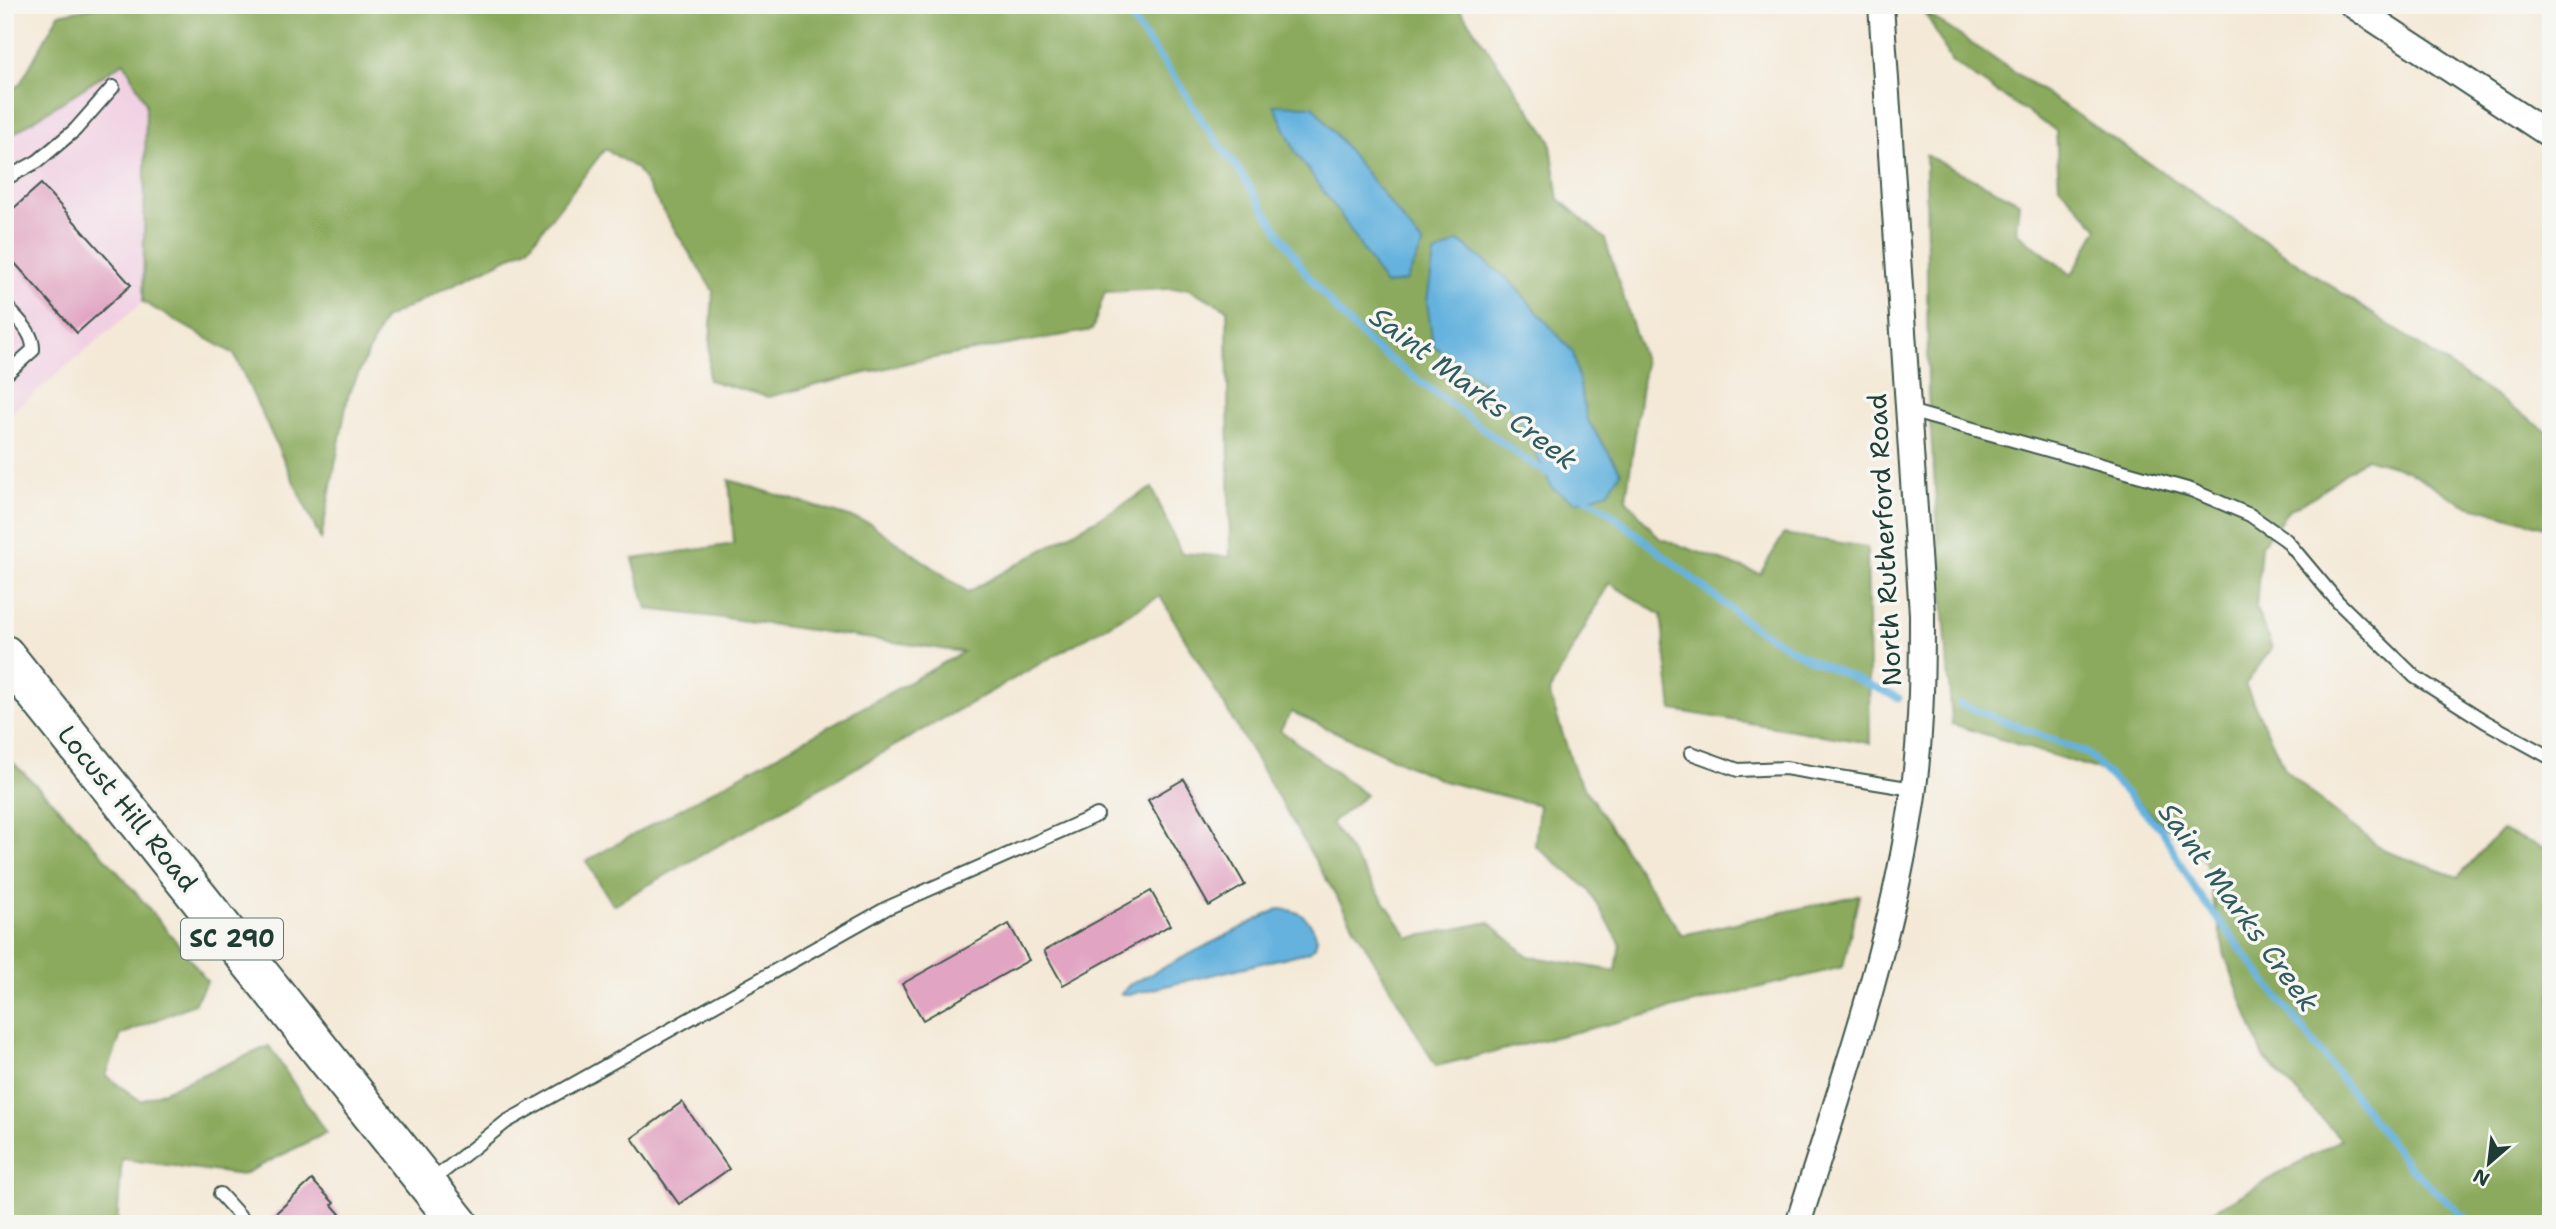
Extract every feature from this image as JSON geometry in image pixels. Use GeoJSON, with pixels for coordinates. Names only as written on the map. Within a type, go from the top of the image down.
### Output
{"type":"FeatureCollection","features":[{"type":"Feature","properties":{"kind":"main road","name":"Locust Hill Road"},"geometry":{"type":"LineString","coordinates":[[5,655],[459,1224]]}},
{"type":"Feature","properties":{"kind":"street","name":"North Rutherford Road"},"geometry":{"type":"LineString","coordinates":[[1798,1224],[1863,1018],[1900,870],[1913,789],[1923,689],[1922,626],[1909,411],[1881,5]]}},
{"type":"Feature","properties":{"kind":"street"},"geometry":{"type":"LineString","coordinates":[[2352,5],[2551,136]]}},
{"type":"Feature","properties":{"kind":"lane"},"geometry":{"type":"LineString","coordinates":[[5,179],[38,161],[75,130],[113,87]]}},
{"type":"Feature","properties":{"kind":"lane"},"geometry":{"type":"LineString","coordinates":[[5,305],[29,332],[33,350],[5,374]]}},
{"type":"Feature","properties":{"kind":"lane"},"geometry":{"type":"LineString","coordinates":[[1909,411],[2192,490],[2250,515],[2286,540],[2338,603],[2415,677],[2486,722],[2551,758]]}},
{"type":"Feature","properties":{"kind":"lane"},"geometry":{"type":"LineString","coordinates":[[1691,754],[1738,770],[1784,768],[1913,789]]}},
{"type":"Feature","properties":{"kind":"lane"},"geometry":{"type":"LineString","coordinates":[[427,1184],[506,1122],[887,908],[1097,815]]}},
{"type":"Feature","properties":{"kind":"lane"},"geometry":{"type":"LineString","coordinates":[[220,1194],[247,1224]]}},
{"type":"Feature","properties":{"kind":"shaded area"},"geometry":{"type":"Polygon","coordinates":[[[123,61],[146,103],[143,302],[5,418],[5,139],[123,61]]]}},
{"type":"Feature","properties":{"kind":"green space"},"geometry":{"type":"Polygon","coordinates":[[[106,5],[1457,5],[1550,139],[1559,199],[1605,239],[1645,364],[1626,499],[1659,538],[1760,574],[1784,534],[1867,547],[1870,743],[1672,710],[1661,615],[1609,583],[1549,692],[1576,775],[1682,935],[1859,895],[1843,967],[1436,1066],[1160,596],[613,905],[586,861],[963,652],[647,609],[633,559],[734,544],[729,480],[869,523],[968,592],[1152,488],[1181,553],[1230,557],[1227,309],[1187,288],[1105,292],[1092,330],[911,362],[768,397],[708,380],[713,291],[637,169],[605,149],[528,248],[384,319],[348,396],[321,540],[234,354],[143,302],[146,103],[124,62],[5,139],[5,94],[20,84],[59,14],[106,5]],[[1292,712],[1280,730],[1366,795],[1331,823],[1409,938],[1489,922],[1528,956],[1616,971],[1620,943],[1589,890],[1535,845],[1539,805],[1443,781],[1292,712]]]}},
{"type":"Feature","properties":{"kind":"green space"},"geometry":{"type":"Polygon","coordinates":[[[1925,12],[2551,434],[2551,529],[2461,503],[2407,470],[2366,458],[2316,495],[2288,511],[2261,546],[2256,608],[2272,648],[2245,685],[2285,769],[2327,807],[2385,851],[2458,877],[2501,830],[2551,851],[2551,1224],[2190,1224],[2341,1139],[2264,1058],[2225,956],[2205,861],[2103,771],[1952,724],[1928,392],[1926,155],[2019,202],[2016,232],[2072,275],[2098,228],[2059,186],[2056,131],[1952,62],[1925,12]]]}},
{"type":"Feature","properties":{"kind":"green space"},"geometry":{"type":"Polygon","coordinates":[[[5,755],[59,808],[110,864],[207,981],[194,1004],[121,1035],[106,1076],[141,1101],[269,1046],[326,1133],[242,1175],[122,1159],[117,1224],[5,1224],[5,755]]]}},
{"type":"Feature","properties":{"kind":"water"},"geometry":{"type":"Polygon","coordinates":[[[1274,105],[1313,106],[1423,245],[1406,281],[1385,285],[1342,217],[1296,153],[1274,105]]]}},
{"type":"Feature","properties":{"kind":"water"},"geometry":{"type":"Polygon","coordinates":[[[1459,241],[1509,280],[1573,352],[1587,419],[1621,472],[1608,492],[1576,502],[1552,488],[1518,415],[1478,379],[1433,345],[1427,301],[1434,255],[1459,241]]]}},
{"type":"Feature","properties":{"kind":"water"},"geometry":{"type":"Polygon","coordinates":[[[1278,909],[1298,913],[1308,920],[1317,938],[1315,947],[1308,952],[1132,994],[1121,994],[1129,985],[1278,909]]]}},
{"type":"Feature","properties":{"kind":"building"},"geometry":{"type":"Polygon","coordinates":[[[41,184],[131,285],[77,333],[5,252],[5,216],[41,184]]]}},
{"type":"Feature","properties":{"kind":"building"},"geometry":{"type":"Polygon","coordinates":[[[1184,779],[1245,885],[1209,906],[1148,800],[1184,779]]]}},
{"type":"Feature","properties":{"kind":"building"},"geometry":{"type":"Polygon","coordinates":[[[1151,891],[1170,925],[1063,985],[1044,951],[1151,891]]]}},
{"type":"Feature","properties":{"kind":"building"},"geometry":{"type":"Polygon","coordinates":[[[1009,924],[1029,960],[923,1020],[902,984],[1009,924]]]}},
{"type":"Feature","properties":{"kind":"building"},"geometry":{"type":"Polygon","coordinates":[[[682,1102],[729,1169],[679,1204],[632,1138],[682,1102]]]}},
{"type":"Feature","properties":{"kind":"building"},"geometry":{"type":"Polygon","coordinates":[[[312,1180],[334,1203],[332,1205],[340,1214],[330,1224],[264,1224],[312,1180]]]}},
{"type":"Feature","properties":{"kind":"waterway","name":"Saint Marks Creek"},"geometry":{"type":"LineString","coordinates":[[1121,5],[1236,166],[1306,273],[1339,313],[1371,345],[1520,456],[1552,476]]}},
{"type":"Feature","properties":{"kind":"waterway","name":"Saint Marks Creek"},"geometry":{"type":"LineString","coordinates":[[1580,494],[1604,508],[1752,626],[1805,657],[1899,698]]}},
{"type":"Feature","properties":{"kind":"waterway","name":"Saint Marks Creek"},"geometry":{"type":"LineString","coordinates":[[1960,704],[2087,753],[2162,830],[2196,891],[2408,1165],[2471,1224]]}}]}
